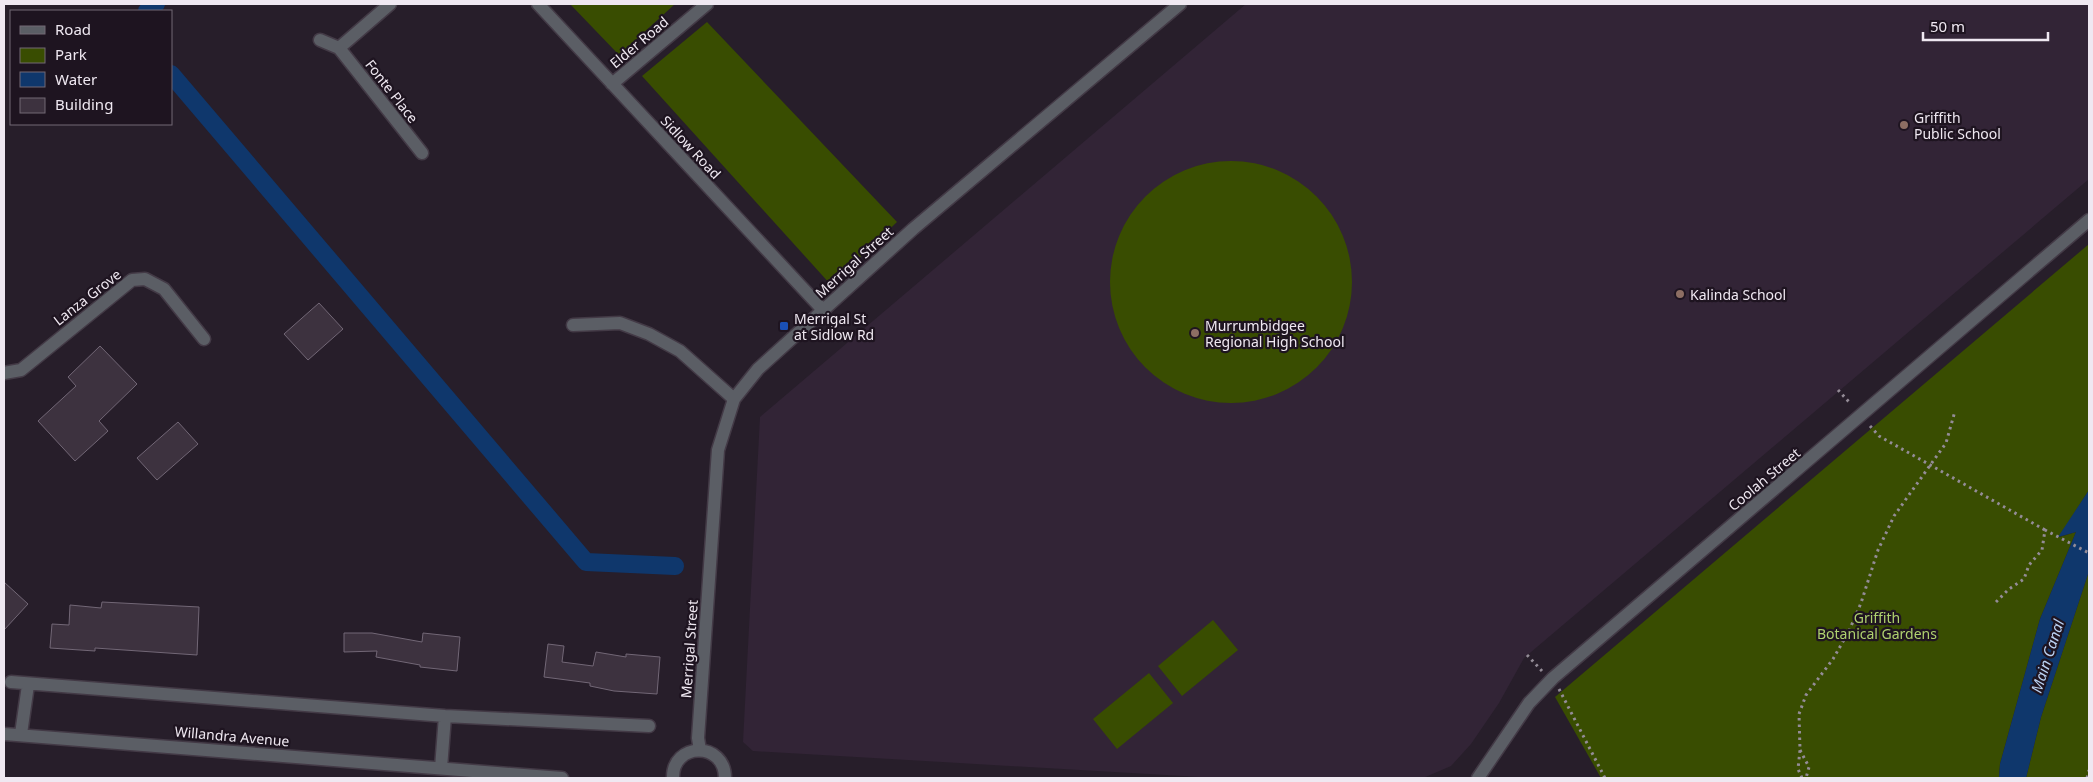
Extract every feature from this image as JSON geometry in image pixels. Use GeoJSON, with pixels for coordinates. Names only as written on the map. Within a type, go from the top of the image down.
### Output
{"type":"FeatureCollection","features":[{"type":"Feature","properties":{"kind":"street"},"geometry":{"type":"LineString","coordinates":[[339,48],[390,4]]}},
{"type":"Feature","properties":{"kind":"street","name":"Sidlow Road"},"geometry":{"type":"LineString","coordinates":[[538,4],[822,310]]}},
{"type":"Feature","properties":{"kind":"street","name":"Elder Road"},"geometry":{"type":"LineString","coordinates":[[612,84],[707,4]]}},
{"type":"Feature","properties":{"kind":"street","name":"Merrigal Street"},"geometry":{"type":"LineString","coordinates":[[700,750],[698,738],[718,450],[734,399],[758,369],[913,229],[1180,4]]}},
{"type":"Feature","properties":{"kind":"street","name":"Fonte Place"},"geometry":{"type":"LineString","coordinates":[[320,40],[339,48],[422,153]]}},
{"type":"Feature","properties":{"kind":"street","name":"Coolah Street"},"geometry":{"type":"LineString","coordinates":[[1478,778],[1529,703],[1553,678],[2089,220]]}},
{"type":"Feature","properties":{"kind":"street","name":"Lanza Grove"},"geometry":{"type":"LineString","coordinates":[[4,373],[21,370],[132,280],[145,279],[164,289],[204,339]]}},
{"type":"Feature","properties":{"kind":"street"},"geometry":{"type":"LineString","coordinates":[[573,325],[620,323],[650,334],[680,351],[734,399]]}},
{"type":"Feature","properties":{"kind":"street"},"geometry":{"type":"LineString","coordinates":[[10,682],[28,685],[445,716],[649,726]]}},
{"type":"Feature","properties":{"kind":"street"},"geometry":{"type":"LineString","coordinates":[[22,734],[28,685]]}},
{"type":"Feature","properties":{"kind":"street"},"geometry":{"type":"LineString","coordinates":[[441,768],[445,716]]}},
{"type":"Feature","properties":{"kind":"street","name":"Willandra Avenue"},"geometry":{"type":"LineString","coordinates":[[4,734],[562,778]]}},
{"type":"Feature","properties":{"kind":"street"},"geometry":{"type":"LineString","coordinates":[[673,778],[674,770],[680,758],[687,753],[700,750],[712,754],[719,760],[723,767],[725,778]]}},
{"type":"Feature","properties":{"kind":"path"},"geometry":{"type":"LineString","coordinates":[[1838,390],[1850,403]]}},
{"type":"Feature","properties":{"kind":"path"},"geometry":{"type":"LineString","coordinates":[[1802,778],[1798,769],[1800,750],[1799,714],[1806,695],[1833,658],[1849,631],[1861,602],[1878,550],[1894,516],[1946,442],[1955,411]]}},
{"type":"Feature","properties":{"kind":"path"},"geometry":{"type":"LineString","coordinates":[[1870,426],[1879,436],[2065,542],[2089,553]]}},
{"type":"Feature","properties":{"kind":"path"},"geometry":{"type":"LineString","coordinates":[[1996,602],[2009,589],[2024,580],[2029,565],[2042,550],[2045,530]]}},
{"type":"Feature","properties":{"kind":"path"},"geometry":{"type":"LineString","coordinates":[[1527,655],[1539,669],[1553,678],[1605,778]]}},
{"type":"Feature","properties":{"kind":"path"},"geometry":{"type":"LineString","coordinates":[[1800,750],[1809,767],[1806,778]]}},
{"type":"Feature","properties":{"kind":"path"},"geometry":{"type":"LineString","coordinates":[[2087,778],[2089,770]]}},
{"type":"Feature","properties":{"kind":"shaded area","name":"Murrumbidgee Regional High School"},"geometry":{"type":"Polygon","coordinates":[[[1246,4],[2087,4],[2089,6],[2089,179],[1524,658],[1499,703],[1471,744],[1451,766],[1423,778],[1217,778],[753,751],[743,742],[760,417],[1246,4]]]}},
{"type":"Feature","properties":{"kind":"green space"},"geometry":{"type":"Polygon","coordinates":[[[570,4],[675,4],[619,55],[570,4]]]}},
{"type":"Feature","properties":{"kind":"green space"},"geometry":{"type":"Polygon","coordinates":[[[707,22],[897,222],[831,285],[642,76],[707,22]]]}},
{"type":"Feature","properties":{"kind":"green space"},"geometry":{"type":"Polygon","coordinates":[[[1231,161],[1255,164],[1288,176],[1308,189],[1324,205],[1337,225],[1346,247],[1352,282],[1349,306],[1337,339],[1324,359],[1308,375],[1288,388],[1266,397],[1231,403],[1207,400],[1174,388],[1154,375],[1138,359],[1125,339],[1116,317],[1110,282],[1113,258],[1125,225],[1138,205],[1154,189],[1174,176],[1196,167],[1231,161]]]}},
{"type":"Feature","properties":{"kind":"green space","name":"Griffith Botanical Gardens"},"geometry":{"type":"Polygon","coordinates":[[[2089,244],[2089,490],[2059,537],[2076,532],[2040,619],[2000,764],[1999,778],[1601,778],[1555,697],[2089,244]]]}},
{"type":"Feature","properties":{"kind":"green space"},"geometry":{"type":"Polygon","coordinates":[[[2089,571],[2089,778],[2026,778],[2041,717],[2089,571]]]}},
{"type":"Feature","properties":{"kind":"green space"},"geometry":{"type":"Polygon","coordinates":[[[1213,620],[1238,650],[1182,696],[1158,666],[1213,620]]]}},
{"type":"Feature","properties":{"kind":"green space"},"geometry":{"type":"Polygon","coordinates":[[[1149,673],[1173,703],[1117,749],[1093,719],[1149,673]]]}},
{"type":"Feature","properties":{"kind":"water","name":"Main Canal"},"geometry":{"type":"Polygon","coordinates":[[[2089,490],[2089,571],[2041,717],[2026,778],[1999,778],[2000,764],[2040,619],[2076,532],[2058,537],[2089,490]]]}},
{"type":"Feature","properties":{"kind":"building"},"geometry":{"type":"Polygon","coordinates":[[[319,303],[343,329],[308,360],[284,334],[319,303]]]}},
{"type":"Feature","properties":{"kind":"building"},"geometry":{"type":"Polygon","coordinates":[[[100,346],[137,384],[99,421],[108,431],[75,461],[38,421],[76,386],[68,377],[100,346]]]}},
{"type":"Feature","properties":{"kind":"building"},"geometry":{"type":"Polygon","coordinates":[[[178,422],[198,444],[157,480],[137,458],[178,422]]]}},
{"type":"Feature","properties":{"kind":"building"},"geometry":{"type":"Polygon","coordinates":[[[4,582],[28,604],[4,630],[4,582]]]}},
{"type":"Feature","properties":{"kind":"building"},"geometry":{"type":"Polygon","coordinates":[[[102,602],[199,607],[197,655],[95,648],[95,651],[50,648],[52,624],[69,625],[70,605],[101,608],[102,602]]]}},
{"type":"Feature","properties":{"kind":"building"},"geometry":{"type":"Polygon","coordinates":[[[344,633],[372,633],[422,642],[423,633],[460,637],[457,671],[420,667],[420,665],[376,657],[377,651],[344,652],[344,633]]]}},
{"type":"Feature","properties":{"kind":"building"},"geometry":{"type":"Polygon","coordinates":[[[548,644],[564,646],[562,662],[593,666],[596,652],[626,657],[626,654],[660,657],[657,694],[614,691],[590,686],[590,683],[544,677],[548,644]]]}},
{"type":"Feature","properties":{"kind":"waterway"},"geometry":{"type":"LineString","coordinates":[[148,10],[156,4]]}},
{"type":"Feature","properties":{"kind":"waterway"},"geometry":{"type":"LineString","coordinates":[[172,75],[586,562],[675,566]]}},
{"type":"Feature","properties":{"kind":"place","name":"Griffith Public School"},"geometry":{"type":"Point","coordinates":[1904,125]}},
{"type":"Feature","properties":{"kind":"place","name":"Kalinda School"},"geometry":{"type":"Point","coordinates":[1680,294]}},
{"type":"Feature","properties":{"kind":"place","name":"Merrigal St at Sidlow Rd"},"geometry":{"type":"Point","coordinates":[784,326]}},
{"type":"Feature","properties":{"kind":"place","name":"Murrumbidgee Regional High School"},"geometry":{"type":"Point","coordinates":[1195,333]}}]}
